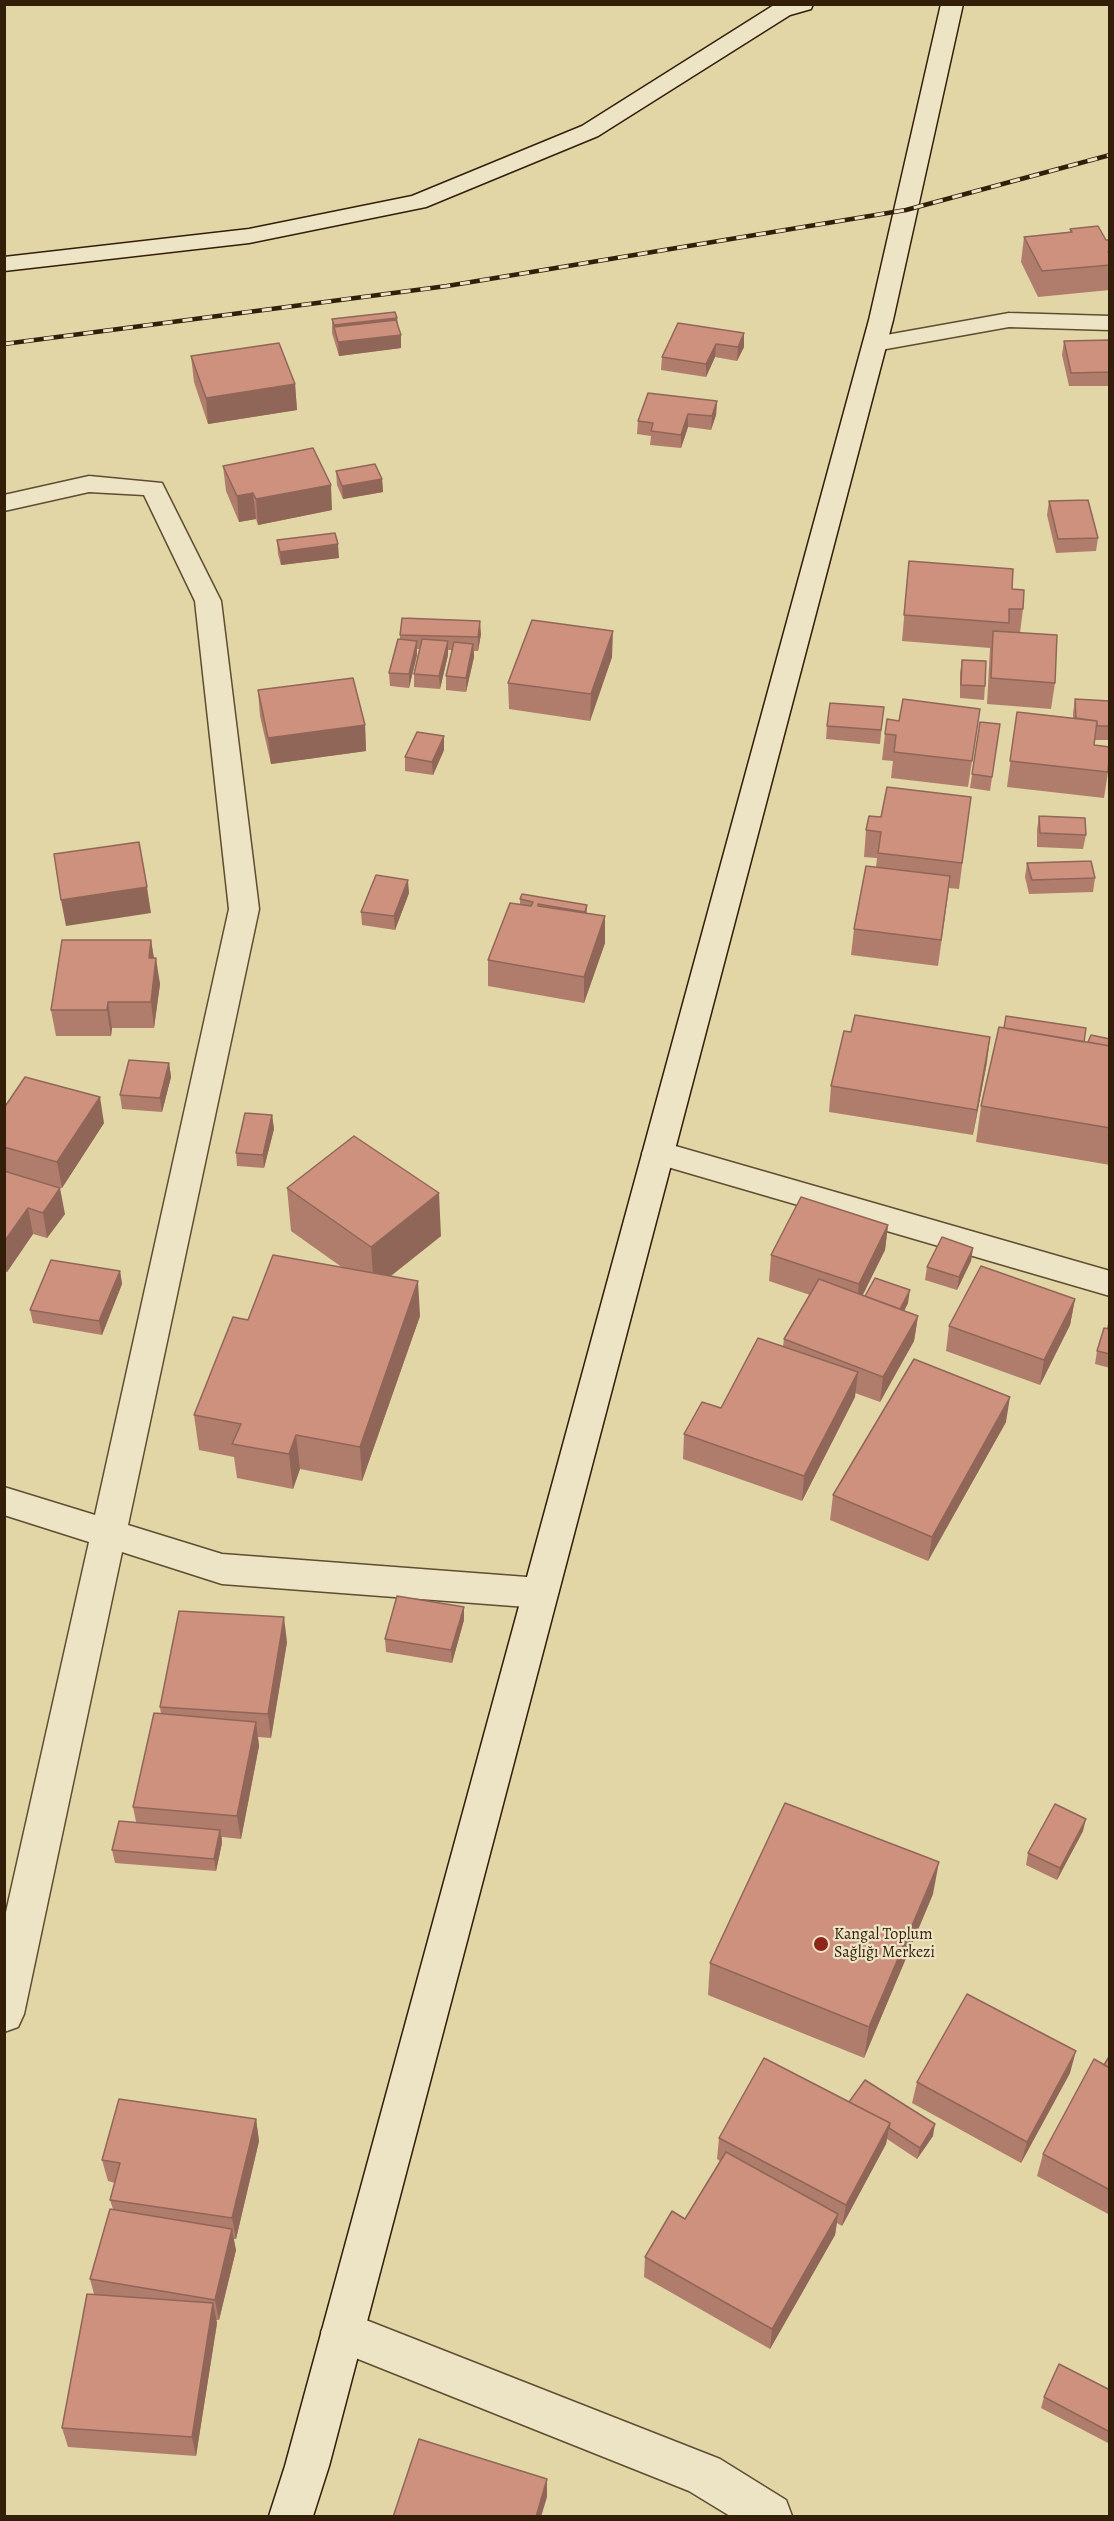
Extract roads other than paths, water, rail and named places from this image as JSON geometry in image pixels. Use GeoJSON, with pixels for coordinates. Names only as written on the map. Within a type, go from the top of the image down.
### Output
{"type":"FeatureCollection","features":[{"type":"Feature","properties":{"kind":"street"},"geometry":{"type":"LineString","coordinates":[[4,264],[249,236],[418,202],[590,131],[782,10],[803,4]]}},
{"type":"Feature","properties":{"kind":"street"},"geometry":{"type":"LineString","coordinates":[[291,2517],[307,2466],[875,344],[952,4]]}},
{"type":"Feature","properties":{"kind":"street"},"geometry":{"type":"LineString","coordinates":[[875,344],[1009,320],[1110,323]]}},
{"type":"Feature","properties":{"kind":"street"},"geometry":{"type":"LineString","coordinates":[[4,502],[89,484],[153,488],[208,601],[244,909],[4,2014]]}},
{"type":"Feature","properties":{"kind":"street"},"geometry":{"type":"LineString","coordinates":[[658,1153],[1110,1284]]}},
{"type":"Feature","properties":{"kind":"street"},"geometry":{"type":"LineString","coordinates":[[4,1501],[222,1569],[540,1593]]}},
{"type":"Feature","properties":{"kind":"street"},"geometry":{"type":"LineString","coordinates":[[343,2332],[704,2475],[770,2517]]}},
{"type":"Feature","properties":{"kind":"railway"},"geometry":{"type":"LineString","coordinates":[[4,344],[447,286],[906,210],[1110,155]]}},
{"type":"Feature","properties":{"kind":"place","name":"Kangal Toplum Sağlığı Merkezi"},"geometry":{"type":"Point","coordinates":[821,1944]}}]}
